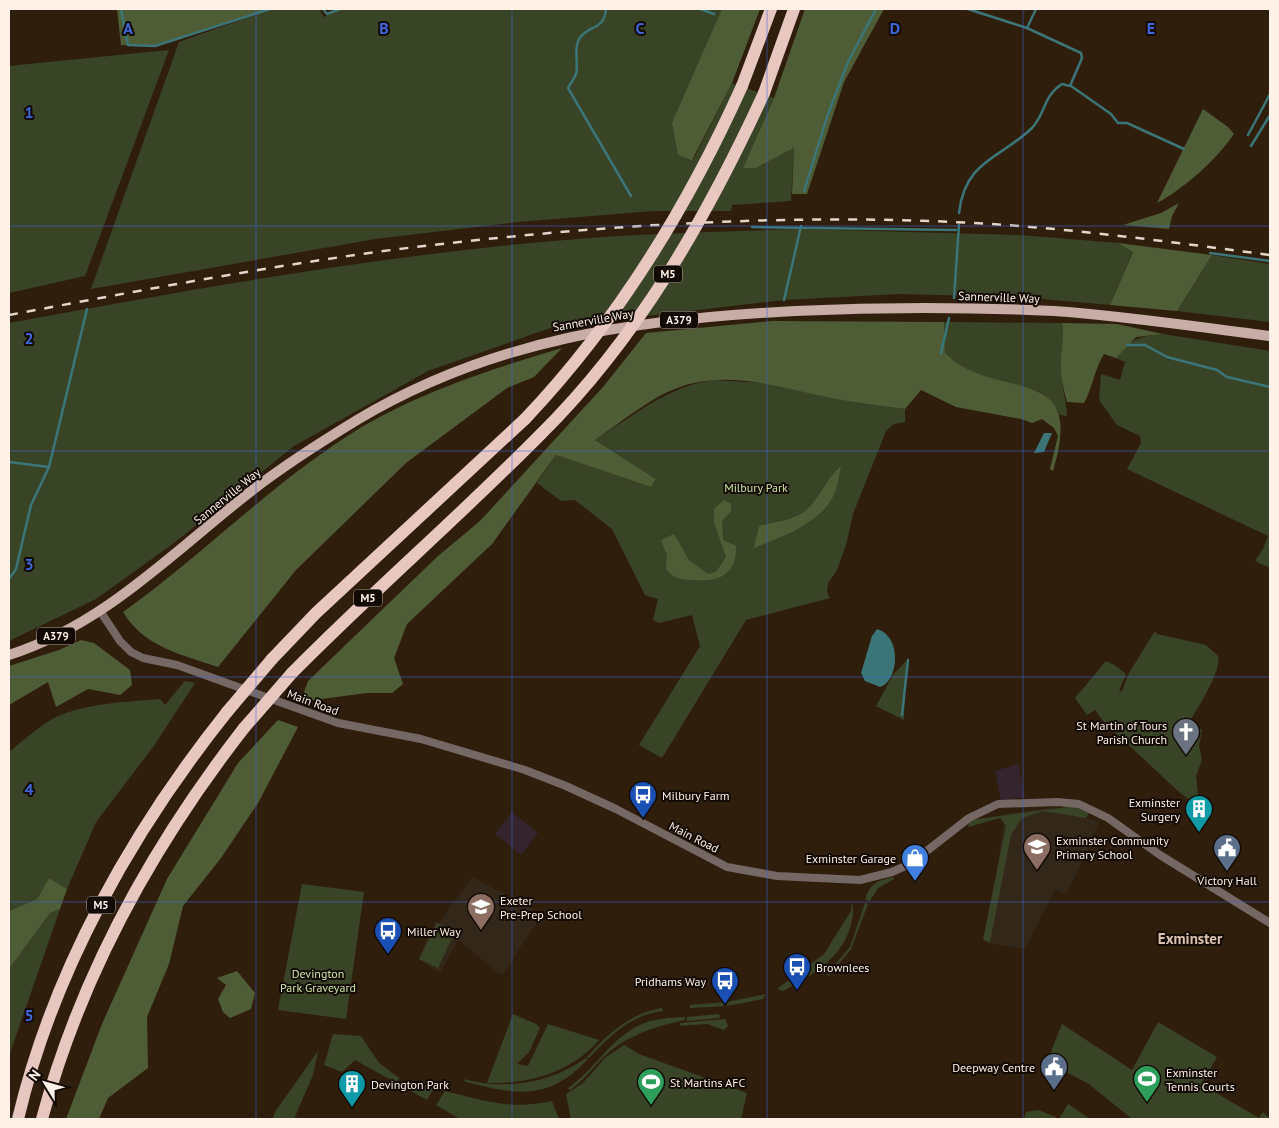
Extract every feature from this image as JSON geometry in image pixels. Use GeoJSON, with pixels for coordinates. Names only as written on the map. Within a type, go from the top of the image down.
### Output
{"type":"FeatureCollection","features":[{"type":"Feature","properties":{"kind":"highway","name":"M5"},"geometry":{"type":"LineString","coordinates":[[18,1119],[36,1059],[64,984],[115,877],[166,793],[226,712],[272,659],[316,613],[525,418],[588,348],[643,270],[685,202],[714,148],[742,86],[771,9]]}},
{"type":"Feature","properties":{"kind":"highway","name":"M5"},"geometry":{"type":"LineString","coordinates":[[42,1119],[60,1058],[82,999],[129,900],[162,843],[215,765],[244,728],[292,673],[361,604],[466,510],[540,434],[602,366],[662,282],[722,179],[764,93],[794,9]]}},
{"type":"Feature","properties":{"kind":"main road","name":"Sannerville Way"},"geometry":{"type":"LineString","coordinates":[[9,655],[49,640],[100,611],[162,566],[252,490],[351,424],[435,380],[512,352],[559,338],[669,321],[847,309],[1056,312],[1270,336]]}},
{"type":"Feature","properties":{"kind":"street","name":"Main Road"},"geometry":{"type":"LineString","coordinates":[[100,611],[120,641],[131,652],[143,658],[177,665],[338,723],[421,739],[525,770],[616,809],[727,867],[754,874],[860,880],[892,872],[910,864],[969,818],[998,804],[1058,802],[1079,804],[1108,818],[1160,855],[1270,923]]}},
{"type":"Feature","properties":{"kind":"shaded area"},"geometry":{"type":"Polygon","coordinates":[[[1018,764],[1025,797],[1001,801],[995,771],[1018,764]]]}},
{"type":"Feature","properties":{"kind":"shaded area","name":"Exminster Community Primary School"},"geometry":{"type":"Polygon","coordinates":[[[1055,807],[1082,815],[1099,823],[1087,847],[1089,849],[1066,894],[1055,889],[1025,949],[986,943],[1005,814],[1055,807]]]}},
{"type":"Feature","properties":{"kind":"shaded area"},"geometry":{"type":"Polygon","coordinates":[[[512,812],[538,833],[521,855],[495,834],[512,812]]]}},
{"type":"Feature","properties":{"kind":"shaded area","name":"Exeter Pre-Prep School"},"geometry":{"type":"Polygon","coordinates":[[[472,877],[542,914],[502,976],[458,940],[440,973],[418,959],[435,922],[439,923],[472,877]]]}},
{"type":"Feature","properties":{"kind":"green space"},"geometry":{"type":"Polygon","coordinates":[[[117,9],[270,9],[155,46],[121,45],[117,9]]]}},
{"type":"Feature","properties":{"kind":"green space"},"geometry":{"type":"Polygon","coordinates":[[[271,9],[319,9],[324,17],[341,9],[722,9],[706,49],[693,160],[732,83],[774,98],[743,168],[756,168],[794,148],[791,201],[732,205],[731,211],[653,211],[518,222],[375,239],[91,289],[179,42],[271,9]]]}},
{"type":"Feature","properties":{"kind":"green space"},"geometry":{"type":"Polygon","coordinates":[[[722,9],[760,9],[732,83],[692,160],[678,155],[672,123],[722,9]]]}},
{"type":"Feature","properties":{"kind":"green space"},"geometry":{"type":"Polygon","coordinates":[[[805,9],[884,9],[844,82],[807,194],[792,194],[794,148],[756,168],[743,168],[774,98],[805,9]]]}},
{"type":"Feature","properties":{"kind":"green space"},"geometry":{"type":"Polygon","coordinates":[[[169,50],[85,276],[9,293],[9,66],[169,50]]]}},
{"type":"Feature","properties":{"kind":"green space"},"geometry":{"type":"Polygon","coordinates":[[[1203,109],[1228,127],[1234,134],[1199,173],[1168,197],[1157,203],[1203,109]]]}},
{"type":"Feature","properties":{"kind":"green space"},"geometry":{"type":"Polygon","coordinates":[[[1179,203],[1172,216],[1169,229],[1123,225],[1161,213],[1179,203]]]}},
{"type":"Feature","properties":{"kind":"green space"},"geometry":{"type":"Polygon","coordinates":[[[800,229],[1020,235],[1118,243],[1133,251],[1110,305],[1020,297],[899,294],[784,300],[553,327],[428,371],[294,446],[174,543],[96,599],[9,641],[9,323],[264,278],[456,251],[590,238],[800,229]]]}},
{"type":"Feature","properties":{"kind":"green space"},"geometry":{"type":"Polygon","coordinates":[[[1118,243],[1212,255],[1177,311],[1110,305],[1133,252],[1118,243]]]}},
{"type":"Feature","properties":{"kind":"green space"},"geometry":{"type":"Polygon","coordinates":[[[1212,255],[1270,264],[1270,322],[1177,311],[1212,255]]]}},
{"type":"Feature","properties":{"kind":"green space"},"geometry":{"type":"Polygon","coordinates":[[[772,321],[944,322],[945,353],[967,368],[989,377],[1032,389],[1048,398],[1058,412],[1060,436],[1053,471],[1050,469],[1058,436],[1054,428],[1042,419],[1032,423],[1021,419],[956,407],[921,390],[905,409],[836,399],[777,386],[743,381],[710,380],[681,387],[642,407],[595,440],[656,479],[651,487],[556,455],[492,544],[407,624],[394,658],[403,684],[392,693],[367,693],[306,701],[304,692],[308,681],[438,556],[480,521],[603,387],[646,333],[772,321]]]}},
{"type":"Feature","properties":{"kind":"green space"},"geometry":{"type":"Polygon","coordinates":[[[944,322],[1062,323],[1062,382],[1067,416],[1060,415],[1054,405],[1042,393],[984,377],[963,367],[951,358],[945,353],[944,322]]]}},
{"type":"Feature","properties":{"kind":"green space"},"geometry":{"type":"Polygon","coordinates":[[[1062,323],[1117,324],[1163,334],[1136,337],[1116,358],[1104,354],[1084,403],[1067,402],[1061,369],[1062,323]]]}},
{"type":"Feature","properties":{"kind":"green space"},"geometry":{"type":"Polygon","coordinates":[[[1163,334],[1270,351],[1270,568],[1255,561],[1263,549],[1268,536],[1127,469],[1141,443],[1140,436],[1117,425],[1099,400],[1101,374],[1120,380],[1125,362],[1116,358],[1122,351],[1136,339],[1163,334]]]}},
{"type":"Feature","properties":{"kind":"green space"},"geometry":{"type":"Polygon","coordinates":[[[562,348],[534,377],[507,388],[406,463],[296,570],[218,667],[177,653],[153,642],[132,624],[123,612],[179,569],[288,479],[317,457],[370,422],[423,396],[451,385],[562,348]]]}},
{"type":"Feature","properties":{"kind":"green space","name":"Milbury Park"},"geometry":{"type":"Polygon","coordinates":[[[714,380],[764,383],[827,397],[905,409],[905,422],[894,424],[886,431],[853,514],[846,545],[837,570],[828,583],[827,592],[830,598],[746,620],[662,758],[639,745],[700,646],[692,615],[659,623],[653,620],[658,599],[645,595],[612,529],[575,500],[561,501],[537,483],[556,455],[651,487],[656,479],[595,440],[666,395],[697,383],[714,380]]]}},
{"type":"Feature","properties":{"kind":"green space"},"geometry":{"type":"Polygon","coordinates":[[[841,466],[835,492],[821,512],[800,528],[754,548],[759,526],[788,519],[804,512],[814,502],[841,466]]]}},
{"type":"Feature","properties":{"kind":"green space"},"geometry":{"type":"Polygon","coordinates":[[[724,500],[731,504],[731,511],[722,521],[723,540],[736,546],[736,556],[730,570],[719,578],[704,580],[683,579],[672,575],[666,569],[667,555],[661,540],[674,534],[689,560],[708,574],[716,572],[726,557],[714,522],[714,509],[724,500]]]}},
{"type":"Feature","properties":{"kind":"green space"},"geometry":{"type":"Polygon","coordinates":[[[1155,631],[1157,634],[1206,645],[1218,656],[1213,679],[1190,721],[1202,730],[1199,746],[1202,760],[1196,776],[1198,795],[1208,807],[1205,812],[1178,791],[1104,722],[1095,710],[1087,715],[1075,698],[1106,661],[1126,674],[1119,691],[1122,691],[1129,673],[1155,631]]]}},
{"type":"Feature","properties":{"kind":"green space"},"geometry":{"type":"Polygon","coordinates":[[[81,640],[94,643],[130,670],[132,685],[120,695],[88,689],[56,707],[48,682],[9,705],[9,666],[59,650],[81,640]]]}},
{"type":"Feature","properties":{"kind":"green space"},"geometry":{"type":"Polygon","coordinates":[[[906,661],[904,720],[876,706],[893,675],[906,661]]]}},
{"type":"Feature","properties":{"kind":"green space"},"geometry":{"type":"Polygon","coordinates":[[[185,681],[195,683],[153,747],[96,822],[67,889],[49,878],[37,899],[9,911],[9,752],[38,729],[56,717],[68,712],[121,702],[160,699],[165,705],[185,681]]]}},
{"type":"Feature","properties":{"kind":"green space"},"geometry":{"type":"Polygon","coordinates":[[[278,720],[298,727],[258,803],[221,858],[183,906],[169,964],[147,1017],[148,1068],[108,1098],[99,1119],[66,1119],[102,1024],[167,879],[238,763],[278,720]]]}},
{"type":"Feature","properties":{"kind":"green space"},"geometry":{"type":"Polygon","coordinates":[[[1075,806],[1089,813],[1086,818],[1043,811],[1022,818],[1011,835],[990,942],[983,940],[1006,826],[1000,818],[968,827],[970,820],[1075,806]]]}},
{"type":"Feature","properties":{"kind":"green space"},"geometry":{"type":"Polygon","coordinates":[[[893,877],[894,879],[878,888],[870,901],[865,900],[872,886],[893,877]]]}},
{"type":"Feature","properties":{"kind":"green space"},"geometry":{"type":"Polygon","coordinates":[[[49,878],[67,889],[60,909],[50,913],[9,969],[9,911],[37,899],[49,878]]]}},
{"type":"Feature","properties":{"kind":"green space","name":"Devington Park Graveyard"},"geometry":{"type":"Polygon","coordinates":[[[302,884],[364,892],[346,1019],[278,1010],[302,884]]]}},
{"type":"Feature","properties":{"kind":"green space"},"geometry":{"type":"Polygon","coordinates":[[[852,902],[853,915],[848,933],[835,955],[816,971],[783,991],[777,989],[824,954],[851,911],[852,902]]]}},
{"type":"Feature","properties":{"kind":"green space"},"geometry":{"type":"Polygon","coordinates":[[[865,903],[868,904],[851,949],[829,976],[827,974],[850,947],[865,903]]]}},
{"type":"Feature","properties":{"kind":"green space"},"geometry":{"type":"Polygon","coordinates":[[[60,909],[9,1056],[9,969],[50,913],[60,909]]]}},
{"type":"Feature","properties":{"kind":"green space"},"geometry":{"type":"Polygon","coordinates":[[[437,923],[455,932],[438,968],[419,959],[437,923]]]}},
{"type":"Feature","properties":{"kind":"green space"},"geometry":{"type":"Polygon","coordinates":[[[237,971],[255,993],[251,1009],[230,1018],[223,1012],[218,999],[226,985],[217,978],[237,971]]]}},
{"type":"Feature","properties":{"kind":"green space"},"geometry":{"type":"Polygon","coordinates":[[[766,994],[763,999],[727,1006],[727,1002],[766,994]]]}},
{"type":"Feature","properties":{"kind":"green space"},"geometry":{"type":"Polygon","coordinates":[[[725,1002],[726,1006],[690,1008],[690,1005],[725,1002]]]}},
{"type":"Feature","properties":{"kind":"green space"},"geometry":{"type":"Polygon","coordinates":[[[662,1008],[663,1011],[651,1013],[622,1027],[589,1058],[587,1057],[620,1026],[639,1015],[662,1008]]]}},
{"type":"Feature","properties":{"kind":"green space"},"geometry":{"type":"Polygon","coordinates":[[[513,1014],[536,1024],[540,1028],[529,1052],[517,1064],[528,1066],[548,1024],[599,1040],[575,1061],[548,1074],[534,1079],[487,1083],[513,1014]]]}},
{"type":"Feature","properties":{"kind":"green space"},"geometry":{"type":"Polygon","coordinates":[[[719,1014],[720,1018],[687,1021],[687,1017],[719,1014]]]}},
{"type":"Feature","properties":{"kind":"green space"},"geometry":{"type":"Polygon","coordinates":[[[685,1017],[685,1020],[654,1028],[624,1042],[607,1054],[575,1086],[570,1090],[568,1088],[578,1081],[612,1045],[631,1030],[652,1021],[685,1017]]]}},
{"type":"Feature","properties":{"kind":"green space"},"geometry":{"type":"Polygon","coordinates":[[[725,1019],[728,1026],[724,1030],[707,1024],[680,1026],[680,1023],[725,1019]]]}},
{"type":"Feature","properties":{"kind":"green space"},"geometry":{"type":"Polygon","coordinates":[[[1158,1022],[1217,1057],[1201,1084],[1259,1118],[1263,1112],[1270,1119],[1132,1119],[1089,1084],[1047,1062],[1062,1024],[1132,1070],[1158,1022]]]}},
{"type":"Feature","properties":{"kind":"green space"},"geometry":{"type":"Polygon","coordinates":[[[333,1034],[361,1036],[379,1063],[399,1078],[398,1082],[408,1087],[412,1081],[434,1088],[427,1100],[355,1060],[342,1072],[324,1065],[333,1034]]]}},
{"type":"Feature","properties":{"kind":"green space"},"geometry":{"type":"Polygon","coordinates":[[[624,1045],[639,1054],[747,1093],[741,1119],[571,1119],[566,1094],[583,1083],[606,1057],[624,1045]]]}},
{"type":"Feature","properties":{"kind":"green space"},"geometry":{"type":"Polygon","coordinates":[[[318,1051],[313,1075],[294,1119],[273,1119],[275,1112],[318,1051]]]}},
{"type":"Feature","properties":{"kind":"green space"},"geometry":{"type":"Polygon","coordinates":[[[586,1058],[588,1059],[574,1073],[560,1082],[532,1091],[501,1090],[466,1082],[463,1079],[495,1084],[527,1082],[557,1074],[586,1058]]]}},
{"type":"Feature","properties":{"kind":"green space"},"geometry":{"type":"Polygon","coordinates":[[[445,1091],[498,1103],[524,1105],[552,1101],[559,1119],[460,1119],[436,1105],[445,1091]]]}},
{"type":"Feature","properties":{"kind":"green space"},"geometry":{"type":"Polygon","coordinates":[[[1068,1104],[1090,1119],[1059,1119],[1068,1104]]]}},
{"type":"Feature","properties":{"kind":"green space"},"geometry":{"type":"Polygon","coordinates":[[[1038,1110],[1056,1117],[1055,1119],[1024,1119],[1026,1112],[1038,1110]]]}},
{"type":"Feature","properties":{"kind":"water"},"geometry":{"type":"Polygon","coordinates":[[[1044,433],[1052,433],[1044,452],[1034,453],[1044,433]]]}},
{"type":"Feature","properties":{"kind":"water"},"geometry":{"type":"Polygon","coordinates":[[[877,629],[885,633],[891,640],[895,658],[891,676],[880,687],[865,681],[861,673],[872,636],[877,629]]]}},
{"type":"Feature","properties":{"kind":"waterway"},"geometry":{"type":"LineString","coordinates":[[121,9],[128,45],[155,46],[270,9]]}},
{"type":"Feature","properties":{"kind":"waterway"},"geometry":{"type":"LineString","coordinates":[[323,9],[327,14],[340,9]]}},
{"type":"Feature","properties":{"kind":"waterway"},"geometry":{"type":"LineString","coordinates":[[606,9],[602,21],[583,34],[577,43],[576,74],[568,88],[631,196]]}},
{"type":"Feature","properties":{"kind":"waterway"},"geometry":{"type":"LineString","coordinates":[[700,9],[714,14]]}},
{"type":"Feature","properties":{"kind":"waterway"},"geometry":{"type":"LineString","coordinates":[[804,191],[827,117],[848,62],[876,9]]}},
{"type":"Feature","properties":{"kind":"waterway"},"geometry":{"type":"LineString","coordinates":[[968,9],[1027,28]]}},
{"type":"Feature","properties":{"kind":"waterway"},"geometry":{"type":"LineString","coordinates":[[959,213],[968,182],[976,171],[1032,128],[1051,94],[1062,84],[1070,86],[1082,58],[1081,53],[1027,28],[1036,9]]}},
{"type":"Feature","properties":{"kind":"waterway"},"geometry":{"type":"LineString","coordinates":[[1071,86],[1111,114],[1118,123],[1127,123],[1184,149]]}},
{"type":"Feature","properties":{"kind":"waterway"},"geometry":{"type":"LineString","coordinates":[[1248,135],[1270,94]]}},
{"type":"Feature","properties":{"kind":"waterway"},"geometry":{"type":"LineString","coordinates":[[1251,146],[1270,115]]}},
{"type":"Feature","properties":{"kind":"waterway"},"geometry":{"type":"LineString","coordinates":[[954,298],[959,225]]}},
{"type":"Feature","properties":{"kind":"waterway"},"geometry":{"type":"LineString","coordinates":[[784,300],[801,226]]}},
{"type":"Feature","properties":{"kind":"waterway"},"geometry":{"type":"LineString","coordinates":[[752,227],[956,230]]}},
{"type":"Feature","properties":{"kind":"waterway"},"geometry":{"type":"LineString","coordinates":[[1210,253],[1270,261]]}},
{"type":"Feature","properties":{"kind":"waterway"},"geometry":{"type":"LineString","coordinates":[[9,579],[16,569],[31,505],[49,467],[87,309]]}},
{"type":"Feature","properties":{"kind":"waterway"},"geometry":{"type":"LineString","coordinates":[[941,353],[949,318]]}},
{"type":"Feature","properties":{"kind":"waterway"},"geometry":{"type":"LineString","coordinates":[[1127,345],[1145,345],[1167,357],[1217,370],[1227,377],[1270,387]]}},
{"type":"Feature","properties":{"kind":"waterway"},"geometry":{"type":"LineString","coordinates":[[9,462],[49,467]]}},
{"type":"Feature","properties":{"kind":"waterway"},"geometry":{"type":"LineString","coordinates":[[902,715],[908,660]]}},
{"type":"Feature","properties":{"kind":"railway"},"geometry":{"type":"LineString","coordinates":[[9,315],[252,271],[399,249],[546,233],[695,223],[843,219],[991,224],[1096,233],[1270,255]]}},
{"type":"Feature","properties":{"kind":"place","name":"St Martin of Tours Parish Church"},"geometry":{"type":"Point","coordinates":[1186,756]}},
{"type":"Feature","properties":{"kind":"place","name":"Milbury Farm"},"geometry":{"type":"Point","coordinates":[643,819]}},
{"type":"Feature","properties":{"kind":"place","name":"Exminster Surgery"},"geometry":{"type":"Point","coordinates":[1199,833]}},
{"type":"Feature","properties":{"kind":"place","name":"Exminster Community Primary School"},"geometry":{"type":"Point","coordinates":[1037,871]}},
{"type":"Feature","properties":{"kind":"place","name":"Victory Hall"},"geometry":{"type":"Point","coordinates":[1227,872]}},
{"type":"Feature","properties":{"kind":"place","name":"Exminster Garage"},"geometry":{"type":"Point","coordinates":[915,882]}},
{"type":"Feature","properties":{"kind":"place","name":"Exeter Pre-Prep School"},"geometry":{"type":"Point","coordinates":[481,931]}},
{"type":"Feature","properties":{"kind":"place","name":"Miller Way"},"geometry":{"type":"Point","coordinates":[388,955]}},
{"type":"Feature","properties":{"kind":"place","name":"Brownlees"},"geometry":{"type":"Point","coordinates":[797,991]}},
{"type":"Feature","properties":{"kind":"place","name":"Pridhams Way"},"geometry":{"type":"Point","coordinates":[725,1005]}},
{"type":"Feature","properties":{"kind":"place","name":"Deepway Centre"},"geometry":{"type":"Point","coordinates":[1054,1091]}},
{"type":"Feature","properties":{"kind":"place","name":"Exminster Tennis Courts"},"geometry":{"type":"Point","coordinates":[1147,1103]}},
{"type":"Feature","properties":{"kind":"place","name":"St Martins AFC"},"geometry":{"type":"Point","coordinates":[651,1106]}},
{"type":"Feature","properties":{"kind":"place","name":"Devington Park"},"geometry":{"type":"Point","coordinates":[352,1108]}},
{"type":"Feature","properties":{"kind":"district","name":"Exminster"},"geometry":{"type":"Point","coordinates":[1190,938]}}]}
